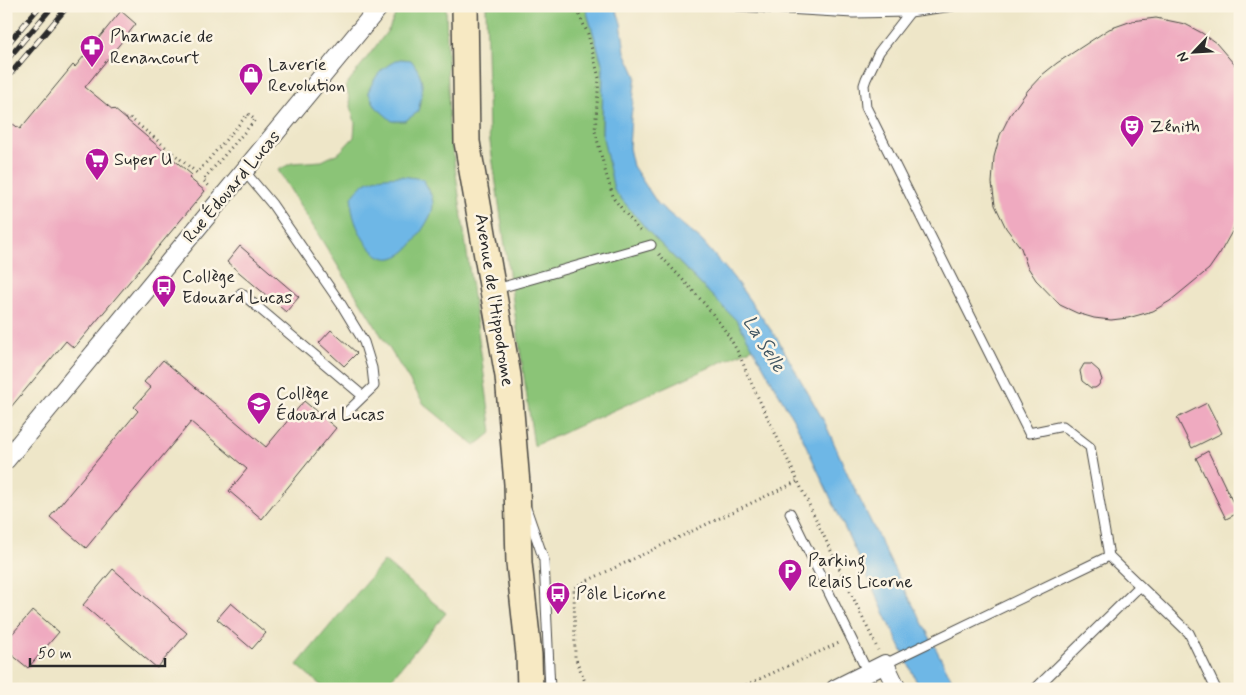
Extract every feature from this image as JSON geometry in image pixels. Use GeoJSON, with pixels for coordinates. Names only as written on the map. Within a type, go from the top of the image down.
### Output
{"type":"FeatureCollection","features":[{"type":"Feature","properties":{"kind":"main road","name":"Avenue de l'Hippodrome"},"geometry":{"type":"LineString","coordinates":[[465,6],[467,142],[508,376],[517,484],[521,595],[530,689]]}},
{"type":"Feature","properties":{"kind":"main road","name":"Avenue de l'Hippodrome"},"geometry":{"type":"LineString","coordinates":[[517,689],[521,595]]}},
{"type":"Feature","properties":{"kind":"street","name":"Rue Édouard Lucas"},"geometry":{"type":"LineString","coordinates":[[6,460],[380,6]]}},
{"type":"Feature","properties":{"kind":"street"},"geometry":{"type":"LineString","coordinates":[[835,689],[892,661],[897,689]]}},
{"type":"Feature","properties":{"kind":"lane"},"geometry":{"type":"LineString","coordinates":[[737,6],[853,13],[910,12],[953,6]]}},
{"type":"Feature","properties":{"kind":"lane"},"geometry":{"type":"LineString","coordinates":[[910,12],[879,52],[864,84],[866,107],[1029,433],[1063,426],[1090,447],[1109,556],[1190,632],[1216,689]]}},
{"type":"Feature","properties":{"kind":"lane"},"geometry":{"type":"LineString","coordinates":[[245,172],[272,204],[341,304],[364,342],[372,368],[374,386],[346,413]]}},
{"type":"Feature","properties":{"kind":"lane"},"geometry":{"type":"LineString","coordinates":[[493,290],[651,245]]}},
{"type":"Feature","properties":{"kind":"lane"},"geometry":{"type":"LineString","coordinates":[[241,293],[363,396]]}},
{"type":"Feature","properties":{"kind":"lane"},"geometry":{"type":"LineString","coordinates":[[517,484],[544,560],[550,689]]}},
{"type":"Feature","properties":{"kind":"lane"},"geometry":{"type":"LineString","coordinates":[[790,513],[868,672]]}},
{"type":"Feature","properties":{"kind":"lane"},"geometry":{"type":"LineString","coordinates":[[892,661],[1109,556]]}},
{"type":"Feature","properties":{"kind":"lane"},"geometry":{"type":"LineString","coordinates":[[1036,689],[1140,586]]}},
{"type":"Feature","properties":{"kind":"path"},"geometry":{"type":"LineString","coordinates":[[575,6],[588,34],[599,78],[595,130],[614,199],[651,245],[726,330],[742,357],[747,374],[798,481],[892,661]]}},
{"type":"Feature","properties":{"kind":"path"},"geometry":{"type":"LineString","coordinates":[[126,119],[129,117],[197,173],[248,114],[255,120],[203,180],[223,197]]}},
{"type":"Feature","properties":{"kind":"path"},"geometry":{"type":"LineString","coordinates":[[588,689],[575,657],[574,587],[798,481]]}},
{"type":"Feature","properties":{"kind":"path"},"geometry":{"type":"LineString","coordinates":[[737,689],[851,638]]}},
{"type":"Feature","properties":{"kind":"green space"},"geometry":{"type":"Polygon","coordinates":[[[399,6],[446,6],[449,124],[492,432],[475,446],[424,404],[278,170],[292,163],[322,161],[340,152],[354,137],[355,123],[346,85],[389,29],[399,6]]]}},
{"type":"Feature","properties":{"kind":"green space"},"geometry":{"type":"Polygon","coordinates":[[[486,6],[585,6],[603,66],[602,133],[649,232],[738,322],[753,348],[534,446],[489,135],[486,6]]]}},
{"type":"Feature","properties":{"kind":"green space"},"geometry":{"type":"Polygon","coordinates":[[[384,561],[446,613],[383,689],[325,689],[297,665],[384,561]]]}},
{"type":"Feature","properties":{"kind":"water","name":"La Selle"},"geometry":{"type":"Polygon","coordinates":[[[585,6],[615,6],[621,23],[625,52],[636,76],[629,148],[633,166],[658,204],[702,241],[733,277],[778,340],[825,423],[891,563],[957,689],[920,689],[795,422],[738,322],[649,232],[614,190],[602,133],[603,66],[585,6]]]}},
{"type":"Feature","properties":{"kind":"water"},"geometry":{"type":"Polygon","coordinates":[[[400,59],[411,60],[416,67],[422,85],[421,97],[418,112],[405,121],[392,121],[376,107],[368,92],[381,71],[400,59]]]}},
{"type":"Feature","properties":{"kind":"water"},"geometry":{"type":"Polygon","coordinates":[[[401,176],[423,179],[432,199],[432,210],[427,222],[410,247],[402,254],[392,258],[384,258],[376,253],[362,237],[353,216],[352,198],[354,193],[371,180],[401,176]]]}},
{"type":"Feature","properties":{"kind":"building"},"geometry":{"type":"Polygon","coordinates":[[[121,11],[136,24],[85,87],[192,175],[189,178],[205,191],[74,348],[66,341],[6,413],[6,132],[13,124],[20,129],[121,11]]]}},
{"type":"Feature","properties":{"kind":"building"},"geometry":{"type":"Polygon","coordinates":[[[1156,18],[1185,24],[1202,33],[1216,43],[1240,71],[1240,212],[1234,228],[1209,269],[1170,301],[1153,311],[1128,318],[1111,320],[1094,318],[1060,305],[1036,280],[1027,266],[1021,248],[1006,228],[995,205],[992,183],[994,157],[1000,135],[1010,115],[1028,90],[1042,75],[1109,29],[1132,21],[1156,18]]]}},
{"type":"Feature","properties":{"kind":"building"},"geometry":{"type":"Polygon","coordinates":[[[240,246],[299,297],[286,312],[227,262],[240,246]]]}},
{"type":"Feature","properties":{"kind":"building"},"geometry":{"type":"Polygon","coordinates":[[[331,330],[357,353],[344,366],[319,343],[331,330]]]}},
{"type":"Feature","properties":{"kind":"building"},"geometry":{"type":"Polygon","coordinates":[[[163,360],[266,447],[304,401],[336,428],[262,519],[229,491],[247,469],[191,422],[86,548],[50,517],[138,411],[134,407],[151,388],[144,382],[163,360]]]}},
{"type":"Feature","properties":{"kind":"building"},"geometry":{"type":"Polygon","coordinates":[[[1084,364],[1091,364],[1099,371],[1102,380],[1095,388],[1091,388],[1082,381],[1080,371],[1084,364]]]}},
{"type":"Feature","properties":{"kind":"building"},"geometry":{"type":"Polygon","coordinates":[[[1207,403],[1222,433],[1192,448],[1177,418],[1207,403]]]}},
{"type":"Feature","properties":{"kind":"building"},"geometry":{"type":"Polygon","coordinates":[[[1208,451],[1238,513],[1226,519],[1196,458],[1208,451]]]}},
{"type":"Feature","properties":{"kind":"building"},"geometry":{"type":"Polygon","coordinates":[[[113,569],[187,633],[157,668],[83,605],[113,569]]]}},
{"type":"Feature","properties":{"kind":"building"},"geometry":{"type":"Polygon","coordinates":[[[231,603],[266,633],[252,649],[217,619],[231,603]]]}},
{"type":"Feature","properties":{"kind":"building"},"geometry":{"type":"Polygon","coordinates":[[[33,610],[59,632],[28,668],[6,650],[6,641],[33,610]]]}},
{"type":"Feature","properties":{"kind":"railway"},"geometry":{"type":"LineString","coordinates":[[6,46],[40,6]]}},
{"type":"Feature","properties":{"kind":"railway"},"geometry":{"type":"LineString","coordinates":[[6,61],[53,6]]}},
{"type":"Feature","properties":{"kind":"railway"},"geometry":{"type":"LineString","coordinates":[[6,79],[68,6]]}},
{"type":"Feature","properties":{"kind":"place","name":"Pharmacie de Renancourt"},"geometry":{"type":"Point","coordinates":[92,68]}},
{"type":"Feature","properties":{"kind":"place","name":"Laverie Revolution"},"geometry":{"type":"Point","coordinates":[251,96]}},
{"type":"Feature","properties":{"kind":"place","name":"Zénith"},"geometry":{"type":"Point","coordinates":[1132,148]}},
{"type":"Feature","properties":{"kind":"place","name":"Super U"},"geometry":{"type":"Point","coordinates":[97,181]}},
{"type":"Feature","properties":{"kind":"place","name":"Collège Edouard Lucas"},"geometry":{"type":"Point","coordinates":[164,308]}},
{"type":"Feature","properties":{"kind":"place","name":"Collège Édouard Lucas"},"geometry":{"type":"Point","coordinates":[259,425]}},
{"type":"Feature","properties":{"kind":"place","name":"Parking Relais Licorne"},"geometry":{"type":"Point","coordinates":[790,592]}},
{"type":"Feature","properties":{"kind":"place","name":"Pôle Licorne"},"geometry":{"type":"Point","coordinates":[558,615]}}]}
